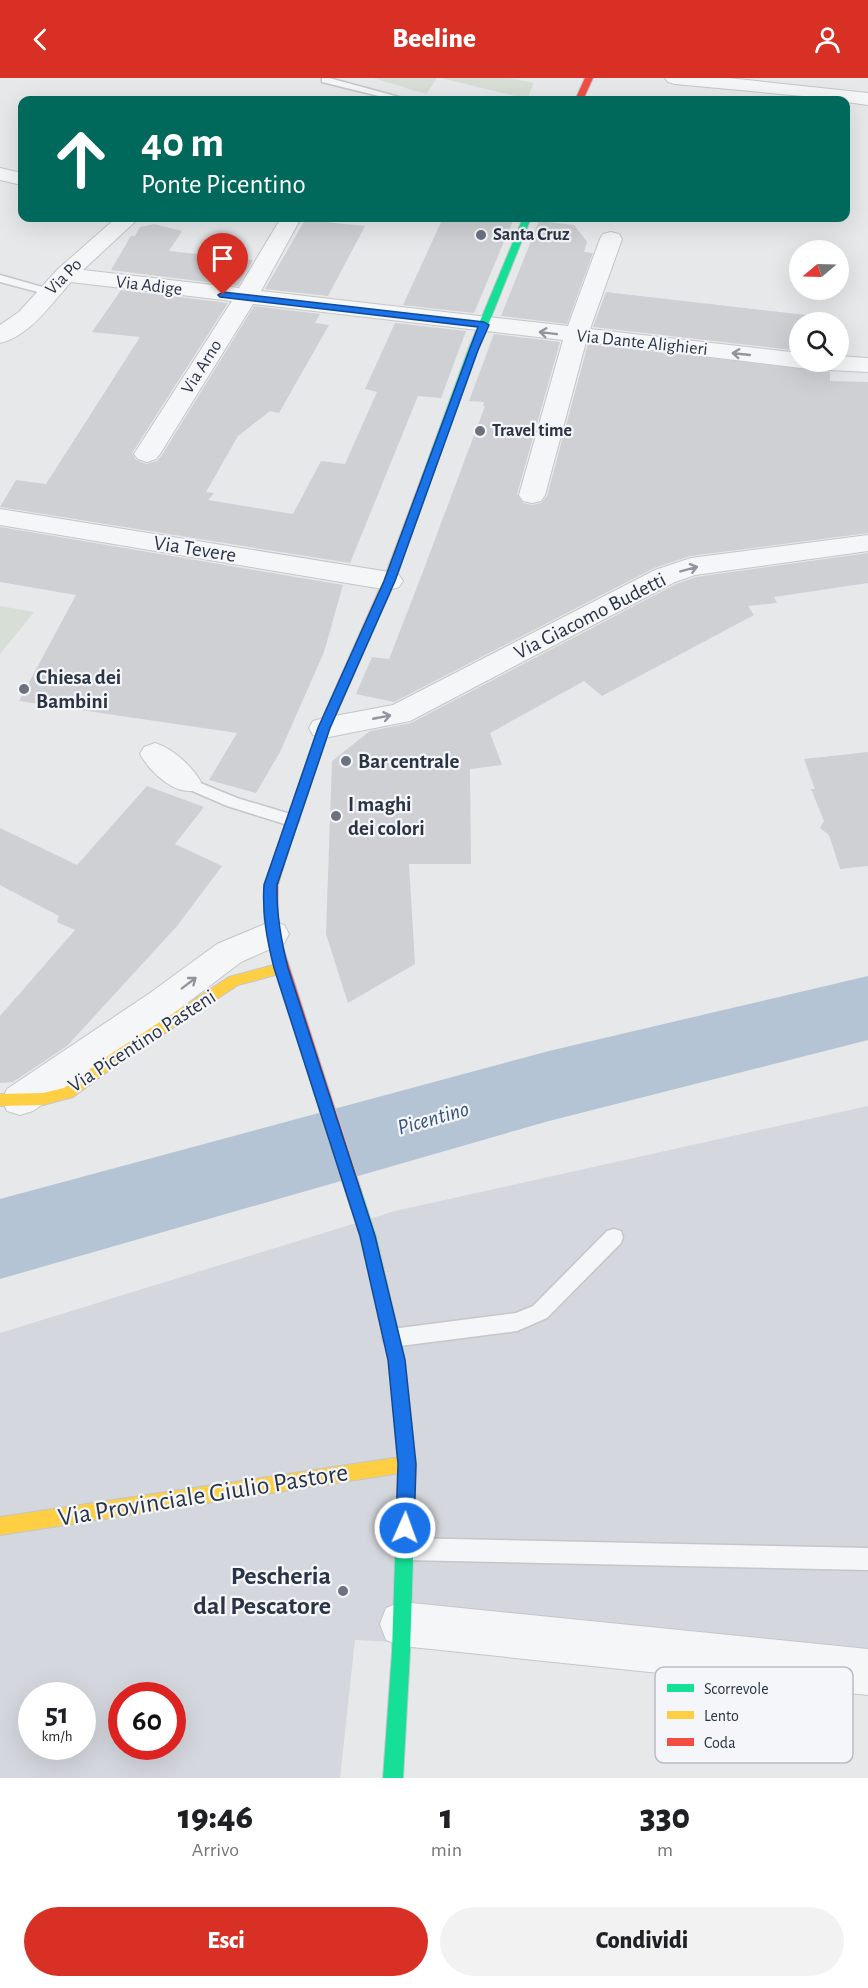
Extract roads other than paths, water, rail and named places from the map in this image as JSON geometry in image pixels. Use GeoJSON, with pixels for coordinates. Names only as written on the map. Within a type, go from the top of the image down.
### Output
{"type":"FeatureCollection","features":[{"type":"Feature","properties":{"kind":"main road"},"geometry":{"type":"LineString","coordinates":[[581,96],[589,78]]}},
{"type":"Feature","properties":{"kind":"main road"},"geometry":{"type":"LineString","coordinates":[[393,1778],[402,1624],[407,1464],[397,1360],[368,1236],[281,968],[272,934],[269,907],[271,885],[291,820],[324,728],[389,581],[473,350],[525,222]]}},
{"type":"Feature","properties":{"kind":"main road","name":"Via Picentino Pasteni"},"geometry":{"type":"LineString","coordinates":[[10,1100],[43,1099],[68,1093],[114,1059],[234,981],[281,968]]}},
{"type":"Feature","properties":{"kind":"main road","name":"Via Provinciale Giulio Pastore"},"geometry":{"type":"LineString","coordinates":[[0,1526],[407,1464]]}},
{"type":"Feature","properties":{"kind":"street"},"geometry":{"type":"LineString","coordinates":[[682,96],[681,79],[840,96]]}},
{"type":"Feature","properties":{"kind":"street"},"geometry":{"type":"LineString","coordinates":[[850,97],[868,99]]}},
{"type":"Feature","properties":{"kind":"street"},"geometry":{"type":"LineString","coordinates":[[0,174],[18,178]]}},
{"type":"Feature","properties":{"kind":"street","name":"Via Po"},"geometry":{"type":"LineString","coordinates":[[0,336],[27,316],[65,275],[124,222]]}},
{"type":"Feature","properties":{"kind":"street","name":"Via Arno"},"geometry":{"type":"LineString","coordinates":[[147,454],[245,298],[289,222]]}},
{"type":"Feature","properties":{"kind":"street"},"geometry":{"type":"LineString","coordinates":[[532,495],[576,336],[611,239]]}},
{"type":"Feature","properties":{"kind":"street","name":"Via Adige"},"geometry":{"type":"LineString","coordinates":[[65,275],[484,325]]}},
{"type":"Feature","properties":{"kind":"street","name":"Via Dante Alighieri"},"geometry":{"type":"LineString","coordinates":[[484,325],[789,359]]}},
{"type":"Feature","properties":{"kind":"street"},"geometry":{"type":"LineString","coordinates":[[849,364],[868,365]]}},
{"type":"Feature","properties":{"kind":"street","name":"Via Tevere"},"geometry":{"type":"LineString","coordinates":[[0,517],[389,581]]}},
{"type":"Feature","properties":{"kind":"street","name":"Via Giacomo Budetti"},"geometry":{"type":"LineString","coordinates":[[324,728],[400,714],[665,576],[691,567],[868,543]]}},
{"type":"Feature","properties":{"kind":"street"},"geometry":{"type":"LineString","coordinates":[[156,754],[186,782]]}},
{"type":"Feature","properties":{"kind":"street"},"geometry":{"type":"LineString","coordinates":[[10,1100],[162,1003],[229,953],[272,934]]}},
{"type":"Feature","properties":{"kind":"street"},"geometry":{"type":"LineString","coordinates":[[402,1624],[819,1667]]}},
{"type":"Feature","properties":{"kind":"street"},"geometry":{"type":"LineString","coordinates":[[853,1670],[868,1672]]}},
{"type":"Feature","properties":{"kind":"lane"},"geometry":{"type":"LineString","coordinates":[[325,80],[389,96]]}},
{"type":"Feature","properties":{"kind":"lane"},"geometry":{"type":"LineString","coordinates":[[0,278],[49,292]]}},
{"type":"Feature","properties":{"kind":"lane"},"geometry":{"type":"LineString","coordinates":[[186,782],[232,802],[291,820]]}},
{"type":"Feature","properties":{"kind":"lane"},"geometry":{"type":"LineString","coordinates":[[392,1338],[517,1322],[540,1312],[614,1237]]}},
{"type":"Feature","properties":{"kind":"lane"},"geometry":{"type":"LineString","coordinates":[[404,1549],[868,1559]]}},
{"type":"Feature","properties":{"kind":"waterway","name":"Picentino"},"geometry":{"type":"LineString","coordinates":[[0,1239],[549,1086],[868,1008]]}},
{"type":"Feature","properties":{"kind":"place","name":"Santa Cruz"},"geometry":{"type":"Point","coordinates":[481,235]}},
{"type":"Feature","properties":{"kind":"place","name":"Travel time"},"geometry":{"type":"Point","coordinates":[480,431]}},
{"type":"Feature","properties":{"kind":"place","name":"Chiesa dei Bambini"},"geometry":{"type":"Point","coordinates":[24,689]}},
{"type":"Feature","properties":{"kind":"place","name":"Bar centrale"},"geometry":{"type":"Point","coordinates":[346,761]}},
{"type":"Feature","properties":{"kind":"place","name":"I maghi dei colori"},"geometry":{"type":"Point","coordinates":[336,816]}},
{"type":"Feature","properties":{"kind":"place","name":"Pescheria dal Pescatore"},"geometry":{"type":"Point","coordinates":[343,1591]}}]}
